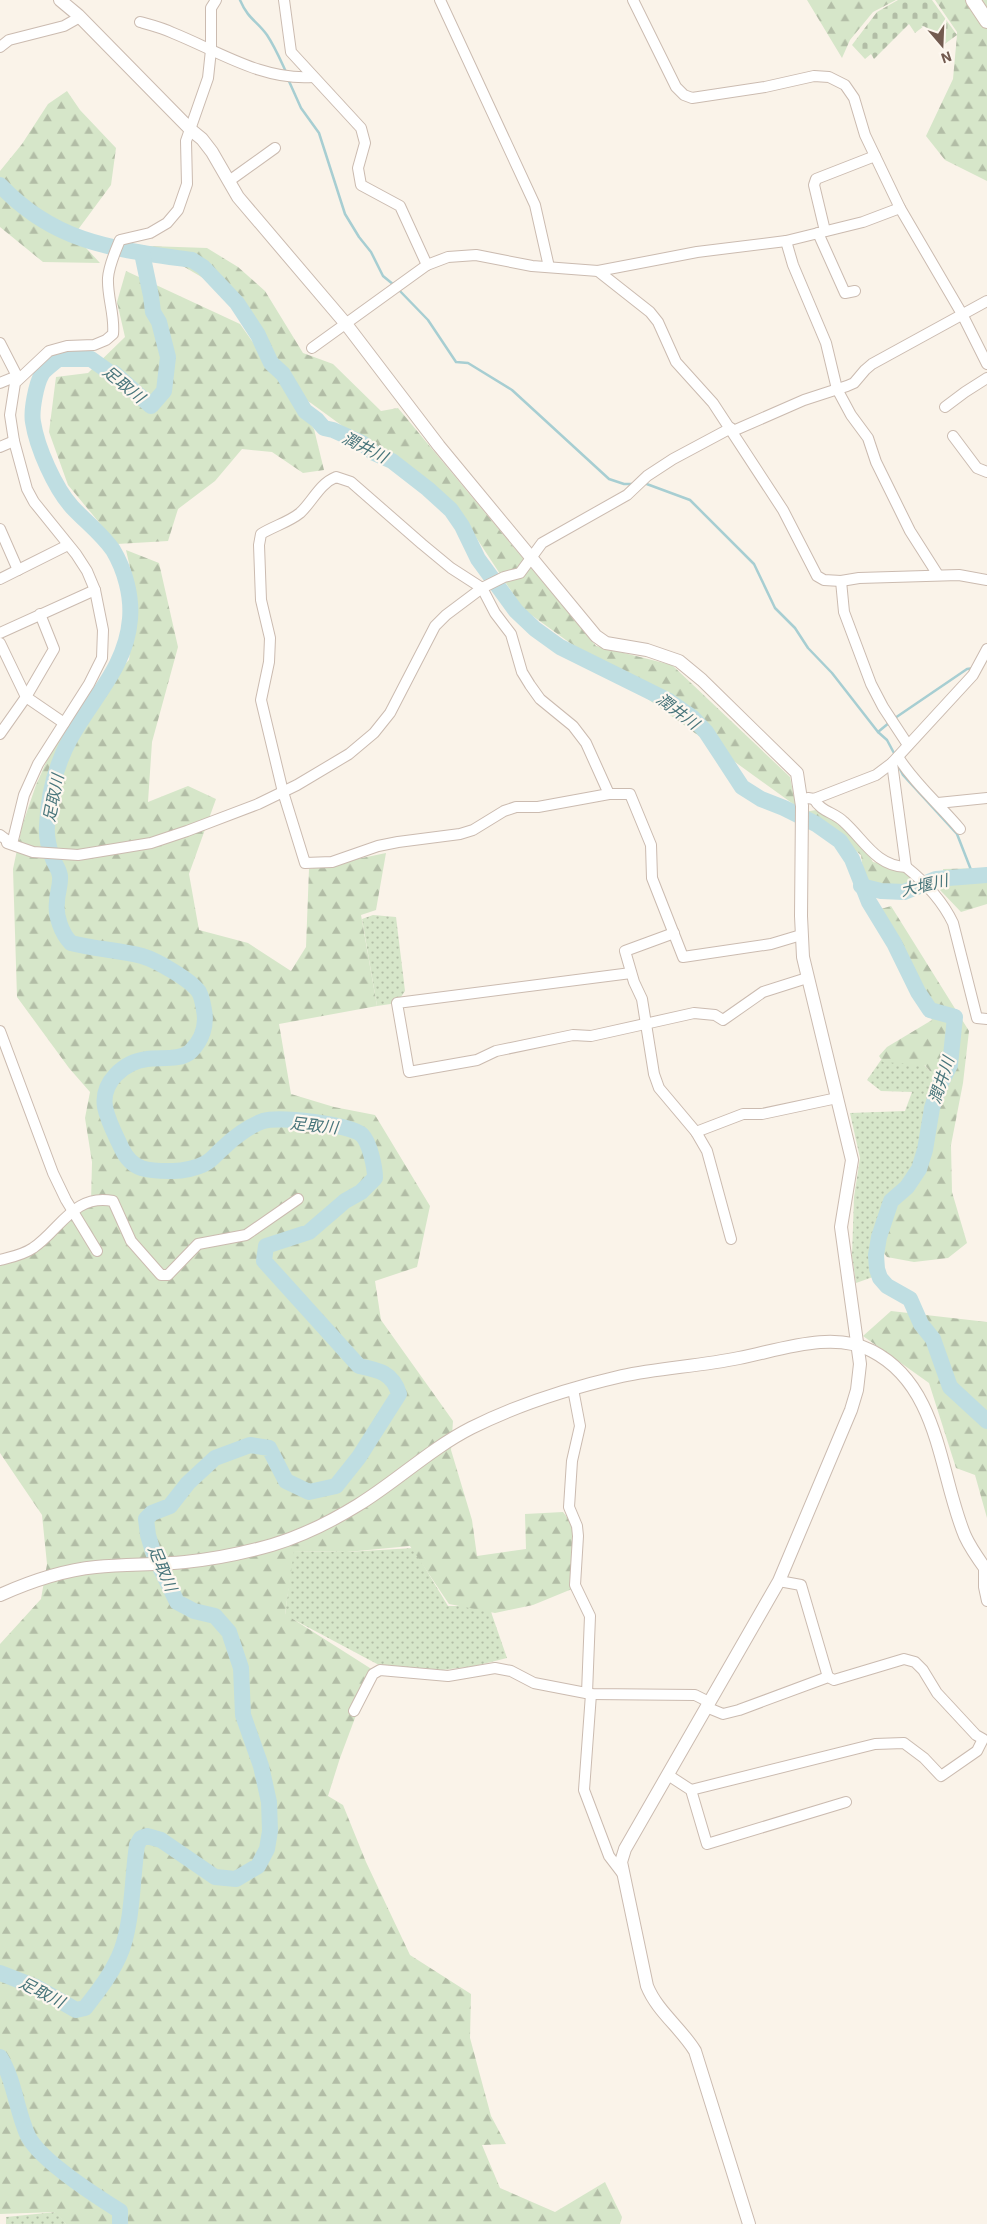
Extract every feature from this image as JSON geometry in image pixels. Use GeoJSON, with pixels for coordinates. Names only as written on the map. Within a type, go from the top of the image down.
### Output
{"type":"FeatureCollection","features":[{"type":"Feature","properties":{"kind":"main road"},"geometry":{"type":"LineString","coordinates":[[973,0],[987,21]]}},
{"type":"Feature","properties":{"kind":"street"},"geometry":{"type":"LineString","coordinates":[[60,0],[80,17],[202,139],[212,152],[238,197],[346,324],[439,446],[596,636],[606,643],[647,650],[679,661],[702,680],[792,766],[797,773],[806,801],[800,838],[802,935],[807,978],[852,1160],[841,1227],[860,1364],[857,1390],[851,1410],[779,1581],[625,1849],[621,1862],[647,1986],[652,1996],[684,2033],[695,2051],[749,2224]]}},
{"type":"Feature","properties":{"kind":"street"},"geometry":{"type":"LineString","coordinates":[[0,383],[16,379],[49,351],[67,346],[94,344],[106,340],[113,334],[114,322],[108,280],[109,269],[120,240],[150,233],[167,223],[178,210],[187,184],[186,141],[191,130],[195,110],[208,78],[211,50],[211,8],[216,0]]}},
{"type":"Feature","properties":{"kind":"street"},"geometry":{"type":"LineString","coordinates":[[284,0],[291,52],[361,128],[365,143],[358,168],[361,186],[400,206],[426,265]]}},
{"type":"Feature","properties":{"kind":"street"},"geometry":{"type":"LineString","coordinates":[[440,0],[535,205],[549,267]]}},
{"type":"Feature","properties":{"kind":"street"},"geometry":{"type":"LineString","coordinates":[[633,0],[676,87],[684,95],[692,98],[703,98],[814,76],[829,77],[844,85],[854,98],[865,135],[900,208],[962,314],[987,364]]}},
{"type":"Feature","properties":{"kind":"street"},"geometry":{"type":"LineString","coordinates":[[0,47],[9,40],[64,26],[80,17]]}},
{"type":"Feature","properties":{"kind":"street"},"geometry":{"type":"LineString","coordinates":[[140,22],[172,32],[238,62],[287,75],[302,78],[313,77]]}},
{"type":"Feature","properties":{"kind":"street"},"geometry":{"type":"LineString","coordinates":[[229,181],[275,148]]}},
{"type":"Feature","properties":{"kind":"street"},"geometry":{"type":"LineString","coordinates":[[855,291],[845,294],[821,232],[814,185],[816,179],[874,156]]}},
{"type":"Feature","properties":{"kind":"street"},"geometry":{"type":"LineString","coordinates":[[312,348],[426,265],[448,257],[476,255],[532,266],[598,271],[697,252],[786,241],[863,222],[900,208]]}},
{"type":"Feature","properties":{"kind":"street"},"geometry":{"type":"LineString","coordinates":[[786,241],[793,265],[826,343],[837,389],[851,415],[868,438],[876,462],[910,531],[938,575]]}},
{"type":"Feature","properties":{"kind":"street"},"geometry":{"type":"LineString","coordinates":[[598,271],[650,312],[658,322],[676,362],[713,403],[732,429],[783,510],[817,576],[824,580],[841,581],[938,575],[959,575],[987,580]]}},
{"type":"Feature","properties":{"kind":"street"},"geometry":{"type":"LineString","coordinates":[[0,835],[12,844],[33,852],[64,855],[78,855],[151,843],[196,828],[297,786],[349,754],[374,733],[390,713],[435,626],[446,615],[484,588],[504,578],[520,573],[531,555],[542,543],[627,495],[647,476],[660,467],[732,429],[804,400],[854,383],[872,364],[927,336],[987,301]]}},
{"type":"Feature","properties":{"kind":"street"},"geometry":{"type":"LineString","coordinates":[[0,343],[16,379],[10,415],[14,441],[27,489],[34,502],[87,571],[94,590],[103,630],[102,658],[89,684],[38,764],[24,795],[12,844]]}},
{"type":"Feature","properties":{"kind":"street"},"geometry":{"type":"LineString","coordinates":[[945,407],[987,378]]}},
{"type":"Feature","properties":{"kind":"street"},"geometry":{"type":"LineString","coordinates":[[952,436],[977,468],[987,472]]}},
{"type":"Feature","properties":{"kind":"street"},"geometry":{"type":"LineString","coordinates":[[0,448],[14,441]]}},
{"type":"Feature","properties":{"kind":"street"},"geometry":{"type":"LineString","coordinates":[[609,794],[586,743],[573,726],[540,699],[522,672],[511,634],[495,613],[484,588],[452,568],[351,482],[336,477],[322,486],[297,515],[262,534],[259,545],[261,600],[270,638],[269,662],[261,700],[283,792],[305,863],[332,862],[378,846],[460,834],[473,830],[504,811],[516,807],[538,807],[609,794],[630,794],[651,845],[652,878],[683,956],[771,944],[802,935]]}},
{"type":"Feature","properties":{"kind":"street"},"geometry":{"type":"LineString","coordinates":[[0,529],[18,570]]}},
{"type":"Feature","properties":{"kind":"street"},"geometry":{"type":"LineString","coordinates":[[0,579],[68,545]]}},
{"type":"Feature","properties":{"kind":"street"},"geometry":{"type":"LineString","coordinates":[[841,581],[844,612],[871,684],[908,745]]}},
{"type":"Feature","properties":{"kind":"street"},"geometry":{"type":"LineString","coordinates":[[0,633],[94,590]]}},
{"type":"Feature","properties":{"kind":"street"},"geometry":{"type":"LineString","coordinates":[[0,734],[26,696],[54,649],[40,614]]}},
{"type":"Feature","properties":{"kind":"street"},"geometry":{"type":"LineString","coordinates":[[0,643],[26,696],[64,723]]}},
{"type":"Feature","properties":{"kind":"street"},"geometry":{"type":"LineString","coordinates":[[806,801],[876,775],[895,760],[973,675],[987,649]]}},
{"type":"Feature","properties":{"kind":"street"},"geometry":{"type":"LineString","coordinates":[[895,760],[960,828]]}},
{"type":"Feature","properties":{"kind":"street"},"geometry":{"type":"LineString","coordinates":[[895,760],[910,870]]}},
{"type":"Feature","properties":{"kind":"street"},"geometry":{"type":"LineString","coordinates":[[938,803],[987,798]]}},
{"type":"Feature","properties":{"kind":"street"},"geometry":{"type":"LineString","coordinates":[[806,801],[844,822],[867,848],[878,857],[910,870],[932,890],[953,923],[977,1018],[987,1018]]}},
{"type":"Feature","properties":{"kind":"street"},"geometry":{"type":"LineString","coordinates":[[0,843],[12,844]]}},
{"type":"Feature","properties":{"kind":"street"},"geometry":{"type":"LineString","coordinates":[[674,933],[625,951],[648,1024],[654,1074],[659,1088],[696,1132],[707,1150],[731,1239]]}},
{"type":"Feature","properties":{"kind":"street"},"geometry":{"type":"LineString","coordinates":[[631,973],[397,1003],[409,1072],[477,1060],[496,1051],[544,1041],[573,1035],[591,1036],[694,1013],[715,1015],[723,1020],[763,992],[807,978]]}},
{"type":"Feature","properties":{"kind":"street"},"geometry":{"type":"LineString","coordinates":[[0,1031],[53,1173],[72,1210],[97,1251]]}},
{"type":"Feature","properties":{"kind":"street"},"geometry":{"type":"LineString","coordinates":[[696,1132],[743,1114],[762,1114],[837,1098]]}},
{"type":"Feature","properties":{"kind":"street"},"geometry":{"type":"LineString","coordinates":[[0,1260],[27,1252],[36,1247],[72,1210],[83,1204],[102,1199],[113,1200],[131,1241],[161,1275],[168,1274],[198,1244],[246,1235],[298,1198]]}},
{"type":"Feature","properties":{"kind":"street"},"geometry":{"type":"LineString","coordinates":[[0,1595],[54,1576],[86,1569],[184,1562],[230,1555],[274,1544],[315,1528],[358,1505],[458,1435],[517,1408],[573,1389],[624,1376],[718,1362],[822,1342],[857,1344],[873,1351],[900,1372],[922,1402],[936,1439],[964,1534],[986,1569],[984,1588],[987,1601]]}},
{"type":"Feature","properties":{"kind":"street"},"geometry":{"type":"LineString","coordinates":[[573,1389],[580,1426],[572,1461],[569,1507],[577,1526],[578,1536],[574,1584],[590,1616],[589,1694],[584,1790],[609,1856],[622,1873]]}},
{"type":"Feature","properties":{"kind":"street"},"geometry":{"type":"LineString","coordinates":[[779,1581],[801,1585],[828,1677]]}},
{"type":"Feature","properties":{"kind":"street"},"geometry":{"type":"LineString","coordinates":[[354,1711],[373,1674],[380,1670],[448,1676],[495,1668],[511,1671],[534,1683],[589,1694],[695,1695],[723,1714],[739,1710],[828,1677],[834,1680],[904,1659],[915,1662],[923,1670],[937,1693],[976,1735],[985,1738],[977,1751],[941,1776],[924,1758],[904,1743],[876,1744],[691,1790]]}},
{"type":"Feature","properties":{"kind":"street"},"geometry":{"type":"LineString","coordinates":[[668,1775],[691,1790],[707,1844],[846,1802]]}},
{"type":"Feature","properties":{"kind":"green space"},"geometry":{"type":"Polygon","coordinates":[[[807,0],[896,0],[873,12],[850,40],[842,58],[807,0]]]}},
{"type":"Feature","properties":{"kind":"green space"},"geometry":{"type":"Polygon","coordinates":[[[898,0],[932,0],[957,35],[942,46],[924,26],[915,33],[909,24],[874,59],[871,54],[865,59],[852,45],[877,12],[898,0]]]}},
{"type":"Feature","properties":{"kind":"green space"},"geometry":{"type":"Polygon","coordinates":[[[935,0],[987,0],[987,181],[945,160],[926,136],[953,79],[957,35],[957,32],[935,0]]]}},
{"type":"Feature","properties":{"kind":"green space"},"geometry":{"type":"Polygon","coordinates":[[[67,91],[80,110],[116,148],[111,185],[74,235],[100,263],[43,262],[0,227],[0,171],[22,144],[48,104],[67,91]]]}},
{"type":"Feature","properties":{"kind":"green space"},"geometry":{"type":"Polygon","coordinates":[[[149,246],[207,248],[238,267],[265,291],[303,353],[333,364],[381,411],[398,408],[596,646],[672,665],[790,777],[796,806],[523,609],[468,525],[407,473],[293,390],[215,285],[149,246]]]}},
{"type":"Feature","properties":{"kind":"green space"},"geometry":{"type":"Polygon","coordinates":[[[126,271],[240,324],[314,429],[324,470],[303,473],[272,452],[242,449],[215,481],[178,509],[168,541],[117,544],[68,485],[49,432],[56,377],[88,373],[125,337],[117,302],[126,271]]]}},
{"type":"Feature","properties":{"kind":"green space"},"geometry":{"type":"Polygon","coordinates":[[[126,550],[159,563],[178,647],[152,742],[148,802],[188,786],[216,799],[189,874],[199,930],[248,943],[291,971],[306,947],[309,869],[386,853],[376,910],[361,915],[377,1006],[279,1024],[291,1094],[334,1107],[375,1115],[430,1206],[417,1267],[375,1281],[381,1320],[453,1421],[451,1450],[472,1520],[477,1556],[526,1549],[525,1514],[563,1512],[574,1526],[572,1589],[533,1605],[495,1613],[449,1604],[410,1546],[347,1552],[294,1551],[285,1614],[373,1670],[328,1796],[343,1805],[366,1862],[410,1955],[471,1994],[470,2038],[491,2116],[506,2144],[482,2145],[500,2188],[555,2212],[605,2182],[622,2217],[620,2224],[66,2224],[55,2212],[0,2214],[0,1644],[41,1599],[47,1564],[42,1515],[0,1453],[0,1259],[53,1234],[91,1203],[92,1162],[85,1118],[90,1092],[69,1068],[17,997],[13,869],[22,826],[36,785],[49,756],[73,716],[129,660],[137,598],[126,550]]]}},
{"type":"Feature","properties":{"kind":"green space"},"geometry":{"type":"Polygon","coordinates":[[[816,810],[835,818],[850,830],[873,862],[899,869],[922,885],[921,894],[896,898],[870,893],[864,877],[861,855],[804,812],[816,810]]]}},
{"type":"Feature","properties":{"kind":"green space"},"geometry":{"type":"Polygon","coordinates":[[[987,868],[987,904],[961,912],[940,890],[945,880],[943,869],[987,868]]]}},
{"type":"Feature","properties":{"kind":"green space"},"geometry":{"type":"Polygon","coordinates":[[[891,906],[969,1031],[963,1083],[951,1145],[952,1192],[967,1243],[948,1258],[914,1262],[887,1257],[878,1246],[883,1204],[905,1186],[917,1161],[928,1115],[933,1075],[925,1065],[883,1062],[879,1056],[887,1047],[932,1020],[902,972],[874,911],[891,906]]]}},
{"type":"Feature","properties":{"kind":"green space"},"geometry":{"type":"Polygon","coordinates":[[[373,915],[396,917],[405,991],[397,1003],[377,1006],[362,919],[373,915]]]}},
{"type":"Feature","properties":{"kind":"green space"},"geometry":{"type":"Polygon","coordinates":[[[881,1060],[921,1061],[933,1075],[924,1153],[879,1240],[873,1277],[856,1283],[852,1256],[854,1197],[860,1158],[850,1113],[905,1111],[912,1092],[881,1091],[867,1080],[881,1060]]]}},
{"type":"Feature","properties":{"kind":"green space"},"geometry":{"type":"Polygon","coordinates":[[[891,1311],[987,1322],[987,1518],[975,1475],[956,1468],[929,1383],[863,1336],[891,1311]]]}},
{"type":"Feature","properties":{"kind":"green space"},"geometry":{"type":"Polygon","coordinates":[[[413,1548],[448,1606],[473,1606],[490,1609],[507,1658],[475,1666],[442,1670],[379,1665],[285,1615],[293,1551],[347,1552],[413,1548]]]}},
{"type":"Feature","properties":{"kind":"green space"},"geometry":{"type":"Polygon","coordinates":[[[56,2212],[66,2224],[6,2224],[6,2217],[56,2212]]]}},
{"type":"Feature","properties":{"kind":"waterway"},"geometry":{"type":"LineString","coordinates":[[240,0],[249,16],[267,35],[286,72]]}},
{"type":"Feature","properties":{"kind":"waterway"},"geometry":{"type":"LineString","coordinates":[[288,79],[301,108],[319,133],[345,214],[371,252],[383,276],[394,285]]}},
{"type":"Feature","properties":{"kind":"waterway","name":"潤井川"},"geometry":{"type":"LineString","coordinates":[[0,185],[21,205],[65,232],[112,247],[192,260],[203,267],[237,303],[258,335],[271,363],[283,374],[305,411],[324,428],[362,443],[374,453],[392,461],[451,510],[462,526],[478,559],[516,611],[535,629],[560,647],[669,701],[692,717],[706,732],[742,787],[761,799],[816,824],[840,841],[852,859],[869,902],[894,943],[918,992],[930,1010],[955,1017],[950,1065],[939,1087],[932,1108],[925,1150],[919,1169],[907,1187],[891,1201],[879,1237],[876,1255],[877,1269],[880,1278],[887,1286],[910,1299],[921,1324],[933,1339],[950,1387],[987,1421]]}},
{"type":"Feature","properties":{"kind":"waterway","name":"足取川"},"geometry":{"type":"LineString","coordinates":[[0,1973],[36,1987],[76,2010],[85,2008],[110,1973],[119,1957],[126,1937],[137,1845],[141,1838],[147,1836],[161,1840],[215,1877],[236,1879],[258,1866],[267,1849],[270,1831],[269,1802],[261,1766],[243,1715],[241,1668],[229,1632],[215,1616],[194,1611],[177,1602],[154,1555],[148,1535],[146,1519],[152,1513],[170,1506],[188,1483],[215,1458],[250,1445],[269,1448],[286,1481],[309,1492],[336,1486],[359,1457],[399,1394],[389,1377],[379,1371],[359,1366],[264,1261],[266,1246],[309,1232],[345,1201],[361,1192],[375,1178],[372,1156],[365,1139],[355,1131],[330,1124],[298,1120],[271,1120],[263,1121],[247,1129],[208,1162],[194,1168],[177,1171],[157,1171],[143,1169],[131,1162],[126,1157],[112,1129],[105,1107],[105,1098],[110,1082],[130,1064],[147,1059],[182,1056],[191,1051],[203,1032],[205,1016],[202,998],[195,987],[189,982],[148,958],[71,943],[62,930],[58,919],[57,899],[60,876],[47,838],[49,803],[61,759],[70,739],[107,682],[122,653],[130,619],[130,601],[127,583],[113,550],[104,538],[72,507],[59,489],[48,467],[35,432],[33,405],[42,374],[58,359],[91,359],[112,374],[114,373],[151,406],[164,391],[168,357],[159,322],[153,312],[142,253]]}},
{"type":"Feature","properties":{"kind":"waterway"},"geometry":{"type":"LineString","coordinates":[[398,289],[428,320],[456,362],[468,363],[512,390],[609,479],[624,484],[633,484]]}},
{"type":"Feature","properties":{"kind":"waterway"},"geometry":{"type":"LineString","coordinates":[[644,483],[690,500],[754,564],[775,608],[795,628],[808,648],[832,673],[878,732],[887,740],[895,755]]}},
{"type":"Feature","properties":{"kind":"waterway"},"geometry":{"type":"LineString","coordinates":[[895,718],[967,669],[974,668]]}},
{"type":"Feature","properties":{"kind":"waterway"},"geometry":{"type":"LineString","coordinates":[[878,732],[890,722]]}},
{"type":"Feature","properties":{"kind":"waterway"},"geometry":{"type":"LineString","coordinates":[[899,767],[903,775],[957,834],[973,875]]}},
{"type":"Feature","properties":{"kind":"waterway","name":"大堰川"},"geometry":{"type":"LineString","coordinates":[[861,886],[881,891],[904,892],[936,879],[987,875]]}},
{"type":"Feature","properties":{"kind":"waterway","name":"足取川"},"geometry":{"type":"LineString","coordinates":[[0,2057],[9,2076],[24,2126],[34,2145],[44,2156],[70,2177],[120,2211],[120,2224]]}}]}
